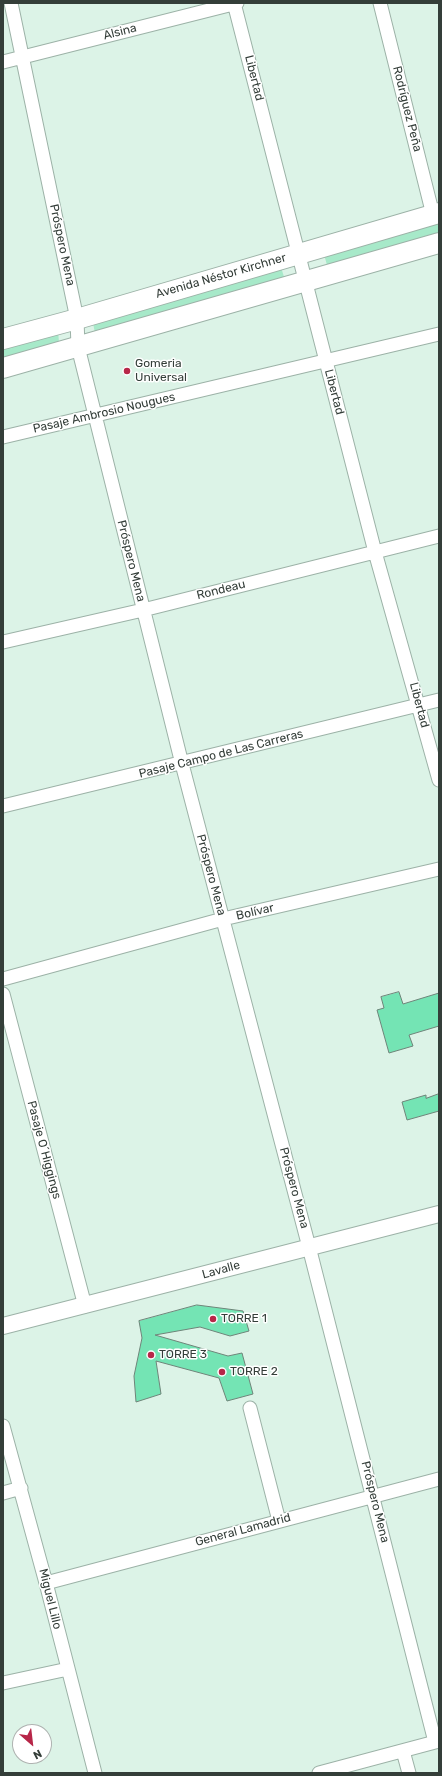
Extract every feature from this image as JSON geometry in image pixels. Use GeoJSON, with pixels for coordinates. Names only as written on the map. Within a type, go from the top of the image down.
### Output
{"type":"FeatureCollection","features":[{"type":"Feature","properties":{"kind":"main road","name":"Avenida Néstor Kirchner"},"geometry":{"type":"LineString","coordinates":[[3,339],[77,319],[436,214]]}},
{"type":"Feature","properties":{"kind":"main road"},"geometry":{"type":"LineString","coordinates":[[3,368],[439,243]]}},
{"type":"Feature","properties":{"kind":"street","name":"Próspero Mena"},"geometry":{"type":"LineString","coordinates":[[11,3],[77,319],[78,347],[182,764],[437,1741]]}},
{"type":"Feature","properties":{"kind":"street","name":"Alsina"},"geometry":{"type":"LineString","coordinates":[[3,62],[235,3]]}},
{"type":"Feature","properties":{"kind":"street","name":"Libertad"},"geometry":{"type":"LineString","coordinates":[[235,3],[375,552],[439,780]]}},
{"type":"Feature","properties":{"kind":"street","name":"Rodríguez Peña"},"geometry":{"type":"LineString","coordinates":[[380,3],[436,214]]}},
{"type":"Feature","properties":{"kind":"street","name":"Pasaje Ambrosio Nougues"},"geometry":{"type":"LineString","coordinates":[[3,437],[439,334]]}},
{"type":"Feature","properties":{"kind":"street","name":"Rondeau"},"geometry":{"type":"LineString","coordinates":[[3,642],[143,610],[439,536]]}},
{"type":"Feature","properties":{"kind":"street","name":"Pasaje Campo de Las Carreras"},"geometry":{"type":"LineString","coordinates":[[3,806],[182,764],[439,700]]}},
{"type":"Feature","properties":{"kind":"street","name":"Bolívar"},"geometry":{"type":"LineString","coordinates":[[3,979],[223,919],[439,869]]}},
{"type":"Feature","properties":{"kind":"street","name":"Pasaje O´Higgings"},"geometry":{"type":"LineString","coordinates":[[3,994],[85,1306]]}},
{"type":"Feature","properties":{"kind":"street","name":"Lavalle"},"geometry":{"type":"LineString","coordinates":[[3,1326],[439,1214]]}},
{"type":"Feature","properties":{"kind":"street"},"geometry":{"type":"LineString","coordinates":[[250,1408],[279,1521]]}},
{"type":"Feature","properties":{"kind":"street","name":"Miguel Lillo"},"geometry":{"type":"LineString","coordinates":[[3,1426],[46,1583],[95,1773]]}},
{"type":"Feature","properties":{"kind":"street","name":"General Lamadrid"},"geometry":{"type":"LineString","coordinates":[[46,1583],[439,1479]]}},
{"type":"Feature","properties":{"kind":"street"},"geometry":{"type":"LineString","coordinates":[[3,1493],[20,1488]]}},
{"type":"Feature","properties":{"kind":"street"},"geometry":{"type":"LineString","coordinates":[[3,1683],[68,1669]]}},
{"type":"Feature","properties":{"kind":"street"},"geometry":{"type":"LineString","coordinates":[[319,1773],[437,1741]]}},
{"type":"Feature","properties":{"kind":"street"},"geometry":{"type":"LineString","coordinates":[[403,1751],[409,1773]]}},
{"type":"Feature","properties":{"kind":"green space"},"geometry":{"type":"Polygon","coordinates":[[[439,217],[439,233],[327,265],[323,251],[439,217]]]}},
{"type":"Feature","properties":{"kind":"green space"},"geometry":{"type":"Polygon","coordinates":[[[280,264],[285,280],[95,333],[92,318],[280,264]]]}},
{"type":"Feature","properties":{"kind":"green space"},"geometry":{"type":"Polygon","coordinates":[[[58,330],[59,343],[3,358],[3,345],[58,330]]]}},
{"type":"Feature","properties":{"kind":"building"},"geometry":{"type":"Polygon","coordinates":[[[399,992],[403,1004],[439,993],[439,1026],[409,1035],[413,1046],[389,1053],[377,1010],[384,1008],[381,997],[399,992]]]}},
{"type":"Feature","properties":{"kind":"building"},"geometry":{"type":"Polygon","coordinates":[[[439,1094],[439,1111],[407,1120],[402,1102],[426,1095],[426,1098],[439,1094]]]}},
{"type":"Feature","properties":{"kind":"building"},"geometry":{"type":"Polygon","coordinates":[[[197,1305],[243,1311],[249,1331],[230,1336],[200,1327],[155,1335],[228,1356],[242,1353],[253,1394],[227,1401],[219,1378],[156,1361],[161,1394],[136,1402],[134,1376],[142,1338],[139,1321],[197,1305]]]}},
{"type":"Feature","properties":{"kind":"place","name":"Gomeria Universal"},"geometry":{"type":"Point","coordinates":[127,371]}},
{"type":"Feature","properties":{"kind":"place","name":"TORRE 1"},"geometry":{"type":"Point","coordinates":[213,1319]}},
{"type":"Feature","properties":{"kind":"place","name":"TORRE 3"},"geometry":{"type":"Point","coordinates":[151,1355]}},
{"type":"Feature","properties":{"kind":"place","name":"TORRE 2"},"geometry":{"type":"Point","coordinates":[222,1372]}}]}
